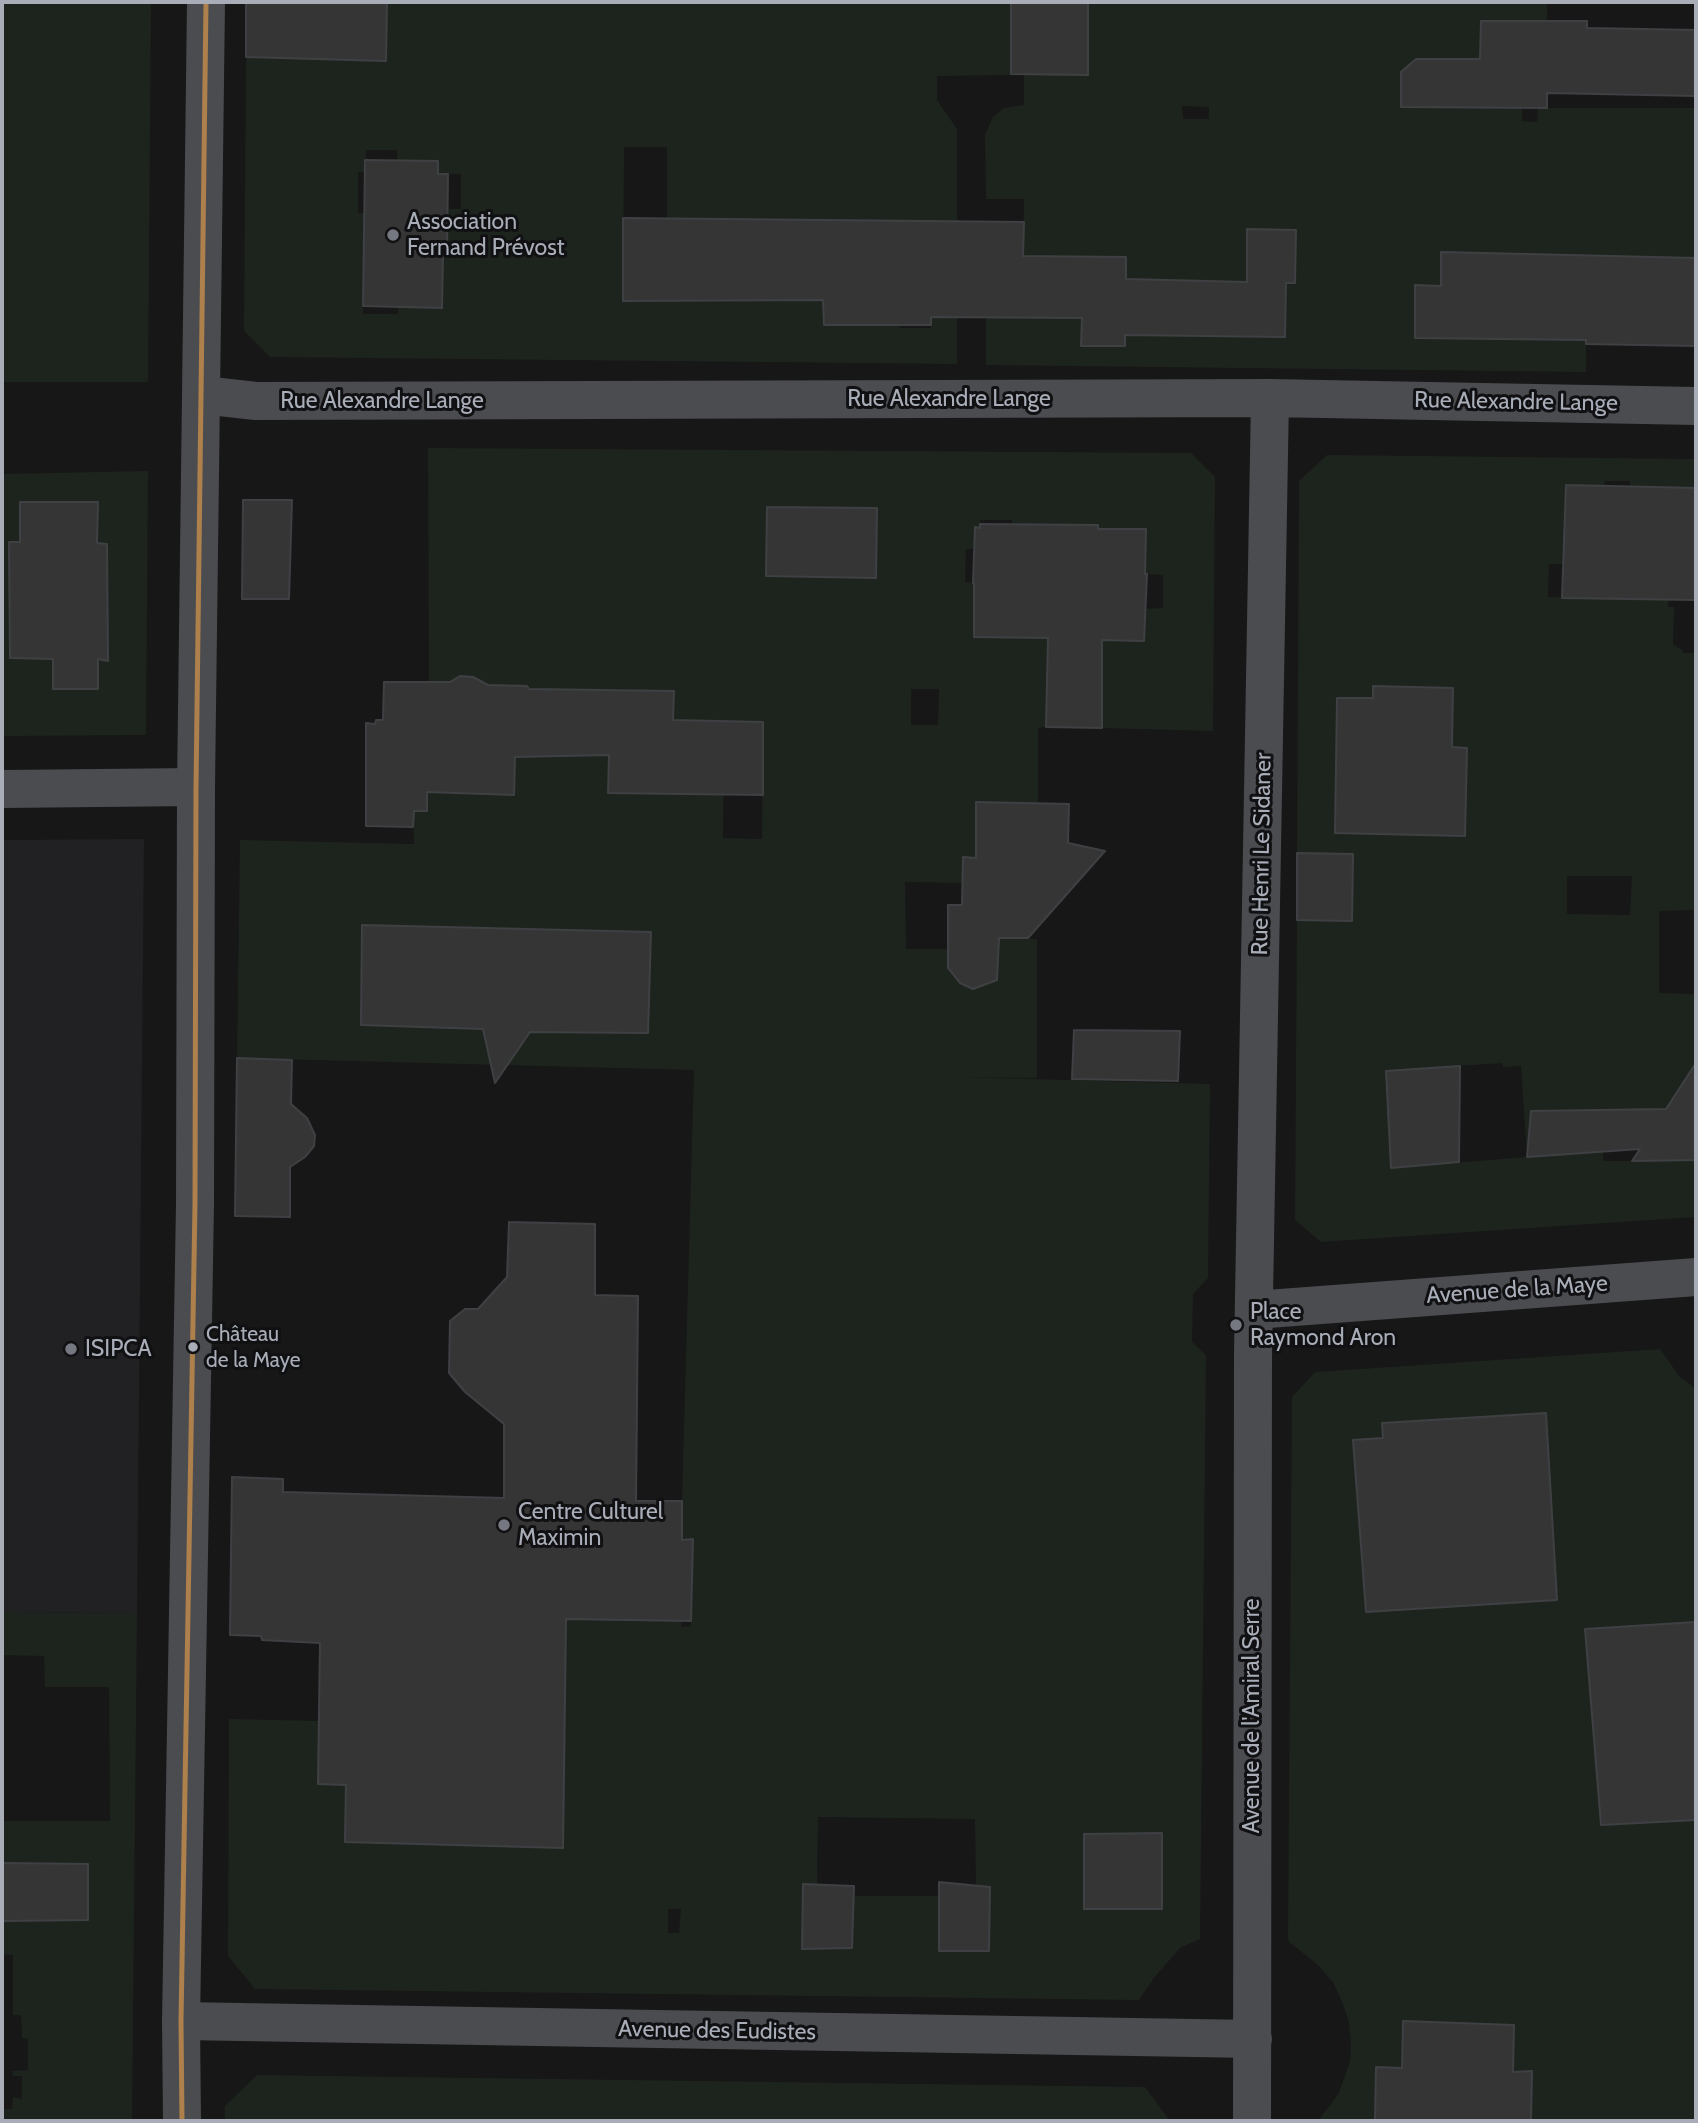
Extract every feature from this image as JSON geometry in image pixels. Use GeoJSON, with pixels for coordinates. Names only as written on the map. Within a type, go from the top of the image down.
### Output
{"type":"FeatureCollection","features":[{"type":"Feature","properties":{"kind":"street"},"geometry":{"type":"LineString","coordinates":[[181,2121],[195,1204],[196,787],[206,2]]}},
{"type":"Feature","properties":{"kind":"street","name":"Rue Alexandre Lange"},"geometry":{"type":"LineString","coordinates":[[202,395],[256,401],[1270,398],[1696,406]]}},
{"type":"Feature","properties":{"kind":"street","name":"Rue Henri Le Sidaner"},"geometry":{"type":"LineString","coordinates":[[1254,1310],[1270,398]]}},
{"type":"Feature","properties":{"kind":"street"},"geometry":{"type":"LineString","coordinates":[[2,789],[196,787]]}},
{"type":"Feature","properties":{"kind":"street","name":"Avenue de la Maye"},"geometry":{"type":"LineString","coordinates":[[1254,1310],[1696,1277]]}},
{"type":"Feature","properties":{"kind":"street","name":"Avenue de l'Amiral Serre"},"geometry":{"type":"LineString","coordinates":[[1252,2121],[1254,1310]]}},
{"type":"Feature","properties":{"kind":"street","name":"Avenue des Eudistes"},"geometry":{"type":"LineString","coordinates":[[181,2021],[1253,2039]]}},
{"type":"Feature","properties":{"kind":"shaded area"},"geometry":{"type":"Polygon","coordinates":[[[2,2],[151,2],[148,382],[2,382],[2,2]]]}},
{"type":"Feature","properties":{"kind":"shaded area"},"geometry":{"type":"Polygon","coordinates":[[[387,2],[1011,2],[1011,75],[937,76],[937,100],[957,129],[957,364],[270,357],[244,331],[246,57],[386,61],[387,2]],[[624,147],[623,301],[731,301],[731,219],[667,218],[667,147],[624,147]],[[366,150],[365,172],[358,172],[358,213],[364,213],[363,314],[398,314],[398,307],[442,308],[443,252],[447,251],[447,209],[461,209],[461,174],[398,173],[397,150],[366,150]],[[772,219],[771,299],[823,300],[824,325],[899,325],[900,328],[931,328],[931,221],[772,219]]]}},
{"type":"Feature","properties":{"kind":"shaded area"},"geometry":{"type":"Polygon","coordinates":[[[1088,2],[1547,2],[1547,95],[1481,21],[1480,59],[1401,107],[1522,108],[1522,121],[1537,122],[1538,108],[1696,108],[1696,258],[1441,253],[1441,286],[1416,286],[1415,338],[1562,339],[1586,314],[1586,372],[986,365],[986,298],[1082,318],[1082,346],[1125,346],[1126,258],[1023,256],[1024,199],[986,199],[985,135],[993,117],[1004,108],[1024,105],[1024,74],[1088,75],[1088,2]],[[1182,106],[1183,119],[1209,119],[1209,107],[1182,106]],[[1247,229],[1247,282],[1186,280],[1185,336],[1285,337],[1286,283],[1295,283],[1296,230],[1247,229]]]}},
{"type":"Feature","properties":{"kind":"shaded area"},"geometry":{"type":"Polygon","coordinates":[[[428,448],[1191,453],[1215,477],[1213,731],[1102,728],[1102,692],[1047,692],[1046,727],[1038,728],[1038,804],[976,858],[963,858],[963,883],[905,882],[906,949],[948,949],[948,968],[960,983],[974,988],[990,983],[997,974],[999,939],[1037,939],[1037,1078],[958,1077],[1210,1084],[1208,1278],[1193,1294],[1192,1342],[1206,1355],[1200,1939],[1180,1948],[1139,2000],[255,1989],[228,1956],[229,1719],[319,1721],[318,1784],[346,1785],[345,1842],[563,1847],[565,1672],[380,1669],[362,1616],[681,1621],[681,1627],[691,1626],[693,1572],[682,1554],[693,1555],[693,1540],[682,1540],[682,1501],[694,1070],[237,1058],[240,840],[414,844],[414,811],[426,811],[427,792],[514,795],[515,757],[539,705],[537,689],[500,685],[482,698],[483,682],[473,677],[460,676],[450,682],[429,683],[428,448]],[[980,520],[980,528],[975,528],[974,549],[966,549],[965,582],[974,583],[975,637],[1144,641],[1145,609],[1163,608],[1163,575],[1145,574],[1146,529],[1098,529],[1098,525],[1013,528],[1012,520],[980,520]],[[610,689],[608,792],[673,794],[673,691],[610,689]],[[911,689],[911,725],[938,725],[939,689],[911,689]],[[724,721],[723,838],[762,839],[763,722],[724,721]],[[362,926],[361,1025],[483,1029],[512,1054],[522,1044],[525,1032],[648,1033],[650,932],[362,926]],[[818,1817],[817,1884],[803,1884],[802,1949],[852,1948],[853,1896],[939,1896],[990,1887],[976,1885],[975,1819],[818,1817]],[[1084,1834],[1084,1909],[1161,1909],[1162,1834],[1084,1834]],[[668,1909],[668,1933],[679,1933],[681,1909],[668,1909]]]}},
{"type":"Feature","properties":{"kind":"shaded area"},"geometry":{"type":"Polygon","coordinates":[[[1327,455],[1696,459],[1696,488],[1673,487],[1672,493],[1630,487],[1630,481],[1605,481],[1604,487],[1566,485],[1563,564],[1549,564],[1548,597],[1604,598],[1669,592],[1668,607],[1674,607],[1673,644],[1683,653],[1696,653],[1696,910],[1659,911],[1659,993],[1696,994],[1696,1109],[1603,1111],[1603,1161],[1632,1161],[1644,1143],[1687,1142],[1696,1154],[1696,1217],[1321,1242],[1295,1220],[1297,920],[1352,921],[1353,854],[1297,853],[1299,481],[1327,455]],[[1567,876],[1567,914],[1630,915],[1632,876],[1567,876]],[[1502,1063],[1386,1071],[1391,1168],[1527,1157],[1521,1066],[1503,1067],[1502,1063]]]}},
{"type":"Feature","properties":{"kind":"shaded area"},"geometry":{"type":"Polygon","coordinates":[[[148,471],[146,735],[2,736],[2,474],[148,471]],[[20,502],[20,542],[9,542],[10,658],[53,659],[54,689],[97,689],[98,659],[108,660],[107,545],[97,543],[98,502],[20,502]]]}},
{"type":"Feature","properties":{"kind":"shaded area","name":"ISIPCA"},"geometry":{"type":"Polygon","coordinates":[[[144,839],[137,1613],[2,1612],[2,840],[144,839]]]}},
{"type":"Feature","properties":{"kind":"shaded area"},"geometry":{"type":"Polygon","coordinates":[[[1660,1349],[1680,1377],[1696,1389],[1696,1622],[1619,1627],[1587,1651],[1601,1825],[1696,1820],[1696,2121],[1531,2121],[1531,2071],[1513,2072],[1403,2022],[1402,2068],[1376,2068],[1375,2121],[1318,2121],[1339,2093],[1350,2061],[1351,2045],[1349,2022],[1333,1982],[1317,1964],[1289,1942],[1288,1937],[1292,1397],[1315,1372],[1660,1349]],[[1545,1413],[1382,1423],[1383,1438],[1353,1440],[1366,1611],[1535,1602],[1536,1597],[1557,1595],[1545,1413]]]}},
{"type":"Feature","properties":{"kind":"shaded area"},"geometry":{"type":"Polygon","coordinates":[[[2,1612],[137,1613],[132,2121],[2,2121],[2,2109],[12,2109],[13,2097],[22,2099],[22,2076],[13,2076],[12,2071],[28,2070],[28,2039],[22,2038],[21,2015],[13,2015],[13,1955],[2,1954],[2,1883],[87,1864],[2,1863],[2,1821],[110,1821],[109,1687],[45,1687],[44,1656],[2,1655],[2,1612]]]}},
{"type":"Feature","properties":{"kind":"shaded area"},"geometry":{"type":"Polygon","coordinates":[[[257,2075],[1145,2087],[1170,2121],[225,2121],[225,2106],[257,2075]]]}},
{"type":"Feature","properties":{"kind":"building"},"geometry":{"type":"Polygon","coordinates":[[[246,2],[387,2],[386,61],[246,57],[246,2]]]}},
{"type":"Feature","properties":{"kind":"building"},"geometry":{"type":"Polygon","coordinates":[[[1011,2],[1088,2],[1088,75],[1011,74],[1011,2]]]}},
{"type":"Feature","properties":{"kind":"building"},"geometry":{"type":"Polygon","coordinates":[[[1481,21],[1587,21],[1587,28],[1696,30],[1696,96],[1547,93],[1547,108],[1401,107],[1401,72],[1416,59],[1480,59],[1481,21]]]}},
{"type":"Feature","properties":{"kind":"building"},"geometry":{"type":"Polygon","coordinates":[[[365,160],[438,161],[438,174],[448,174],[447,251],[443,252],[442,308],[363,306],[365,160]]]}},
{"type":"Feature","properties":{"kind":"building"},"geometry":{"type":"Polygon","coordinates":[[[623,218],[1024,222],[1023,256],[1126,257],[1126,279],[1247,282],[1247,229],[1296,230],[1295,283],[1286,283],[1285,337],[1125,335],[1125,346],[1081,346],[1082,318],[931,317],[931,325],[824,325],[823,300],[623,301],[623,218]]]}},
{"type":"Feature","properties":{"kind":"building"},"geometry":{"type":"Polygon","coordinates":[[[1441,252],[1696,258],[1696,346],[1586,344],[1586,340],[1415,338],[1415,285],[1441,286],[1441,252]]]}},
{"type":"Feature","properties":{"kind":"building"},"geometry":{"type":"Polygon","coordinates":[[[1566,485],[1696,488],[1696,600],[1562,598],[1566,485]]]}},
{"type":"Feature","properties":{"kind":"building"},"geometry":{"type":"Polygon","coordinates":[[[243,500],[292,500],[289,599],[242,599],[243,500]]]}},
{"type":"Feature","properties":{"kind":"building"},"geometry":{"type":"Polygon","coordinates":[[[20,502],[98,502],[97,543],[107,544],[108,661],[98,659],[98,689],[53,689],[53,659],[10,658],[9,542],[20,542],[20,502]]]}},
{"type":"Feature","properties":{"kind":"building"},"geometry":{"type":"Polygon","coordinates":[[[767,507],[877,508],[876,578],[766,576],[767,507]]]}},
{"type":"Feature","properties":{"kind":"building"},"geometry":{"type":"Polygon","coordinates":[[[980,524],[1098,525],[1098,529],[1146,529],[1144,641],[1102,640],[1102,728],[1046,727],[1048,638],[974,637],[975,527],[980,528],[980,524]]]}},
{"type":"Feature","properties":{"kind":"building"},"geometry":{"type":"Polygon","coordinates":[[[460,676],[473,677],[488,685],[527,686],[529,689],[674,691],[673,720],[763,722],[763,795],[608,793],[609,755],[515,757],[514,795],[427,792],[427,811],[414,811],[413,827],[366,826],[366,723],[375,724],[376,720],[383,720],[384,682],[450,682],[460,676]]]}},
{"type":"Feature","properties":{"kind":"building"},"geometry":{"type":"Polygon","coordinates":[[[1373,686],[1453,688],[1452,747],[1467,748],[1465,836],[1335,833],[1337,698],[1373,698],[1373,686]]]}},
{"type":"Feature","properties":{"kind":"building"},"geometry":{"type":"Polygon","coordinates":[[[976,802],[1069,804],[1068,843],[1105,851],[1028,938],[999,938],[997,980],[973,989],[960,983],[948,968],[948,905],[962,905],[963,857],[976,858],[976,802]]]}},
{"type":"Feature","properties":{"kind":"building"},"geometry":{"type":"Polygon","coordinates":[[[1297,853],[1353,854],[1352,921],[1297,920],[1297,853]]]}},
{"type":"Feature","properties":{"kind":"building"},"geometry":{"type":"Polygon","coordinates":[[[362,925],[651,932],[648,1033],[530,1032],[495,1083],[483,1029],[361,1025],[362,925]]]}},
{"type":"Feature","properties":{"kind":"building"},"geometry":{"type":"Polygon","coordinates":[[[1074,1030],[1180,1031],[1178,1081],[1072,1079],[1074,1030]]]}},
{"type":"Feature","properties":{"kind":"building"},"geometry":{"type":"Polygon","coordinates":[[[237,1058],[292,1060],[291,1104],[307,1118],[315,1135],[314,1146],[305,1157],[290,1167],[290,1217],[235,1216],[237,1058]]]}},
{"type":"Feature","properties":{"kind":"building"},"geometry":{"type":"Polygon","coordinates":[[[1696,1063],[1696,1160],[1632,1161],[1640,1149],[1527,1157],[1531,1111],[1666,1109],[1696,1063]]]}},
{"type":"Feature","properties":{"kind":"building"},"geometry":{"type":"Polygon","coordinates":[[[1460,1066],[1459,1162],[1391,1168],[1386,1071],[1460,1066]]]}},
{"type":"Feature","properties":{"kind":"building","name":"Centre Culturel Maximin"},"geometry":{"type":"Polygon","coordinates":[[[509,1222],[595,1224],[595,1295],[638,1296],[636,1501],[682,1501],[682,1540],[693,1539],[691,1621],[566,1619],[563,1848],[345,1842],[346,1785],[318,1784],[320,1643],[262,1640],[261,1636],[230,1635],[232,1477],[283,1479],[283,1492],[504,1498],[504,1424],[465,1392],[449,1373],[450,1321],[465,1309],[478,1309],[507,1277],[509,1222]]]}},
{"type":"Feature","properties":{"kind":"building"},"geometry":{"type":"Polygon","coordinates":[[[1546,1413],[1557,1600],[1366,1612],[1353,1440],[1383,1438],[1382,1423],[1546,1413]]]}},
{"type":"Feature","properties":{"kind":"building"},"geometry":{"type":"Polygon","coordinates":[[[1696,1622],[1696,1820],[1601,1825],[1585,1629],[1696,1622]]]}},
{"type":"Feature","properties":{"kind":"building"},"geometry":{"type":"Polygon","coordinates":[[[1162,1833],[1162,1909],[1084,1909],[1084,1834],[1162,1833]]]}},
{"type":"Feature","properties":{"kind":"building"},"geometry":{"type":"Polygon","coordinates":[[[2,1863],[88,1864],[88,1920],[2,1921],[2,1863]]]}},
{"type":"Feature","properties":{"kind":"building"},"geometry":{"type":"Polygon","coordinates":[[[939,1882],[990,1887],[989,1951],[939,1951],[939,1882]]]}},
{"type":"Feature","properties":{"kind":"building"},"geometry":{"type":"Polygon","coordinates":[[[803,1884],[854,1886],[852,1948],[802,1949],[803,1884]]]}},
{"type":"Feature","properties":{"kind":"building"},"geometry":{"type":"Polygon","coordinates":[[[1403,2021],[1514,2025],[1513,2072],[1532,2071],[1531,2121],[1375,2121],[1376,2067],[1402,2068],[1403,2021]]]}},
{"type":"Feature","properties":{"kind":"transit line"},"geometry":{"type":"LineString","coordinates":[[182,2121],[181,2021],[195,1204],[196,787],[206,2]]}},
{"type":"Feature","properties":{"kind":"place","name":"Association Fernand Prévost"},"geometry":{"type":"Point","coordinates":[393,235]}},
{"type":"Feature","properties":{"kind":"place","name":"Place Raymond Aron"},"geometry":{"type":"Point","coordinates":[1236,1325]}},
{"type":"Feature","properties":{"kind":"place","name":"Château de la Maye"},"geometry":{"type":"Point","coordinates":[193,1347]}},
{"type":"Feature","properties":{"kind":"place","name":"ISIPCA"},"geometry":{"type":"Point","coordinates":[71,1349]}},
{"type":"Feature","properties":{"kind":"place","name":"Centre Culturel Maximin"},"geometry":{"type":"Point","coordinates":[504,1525]}}]}
